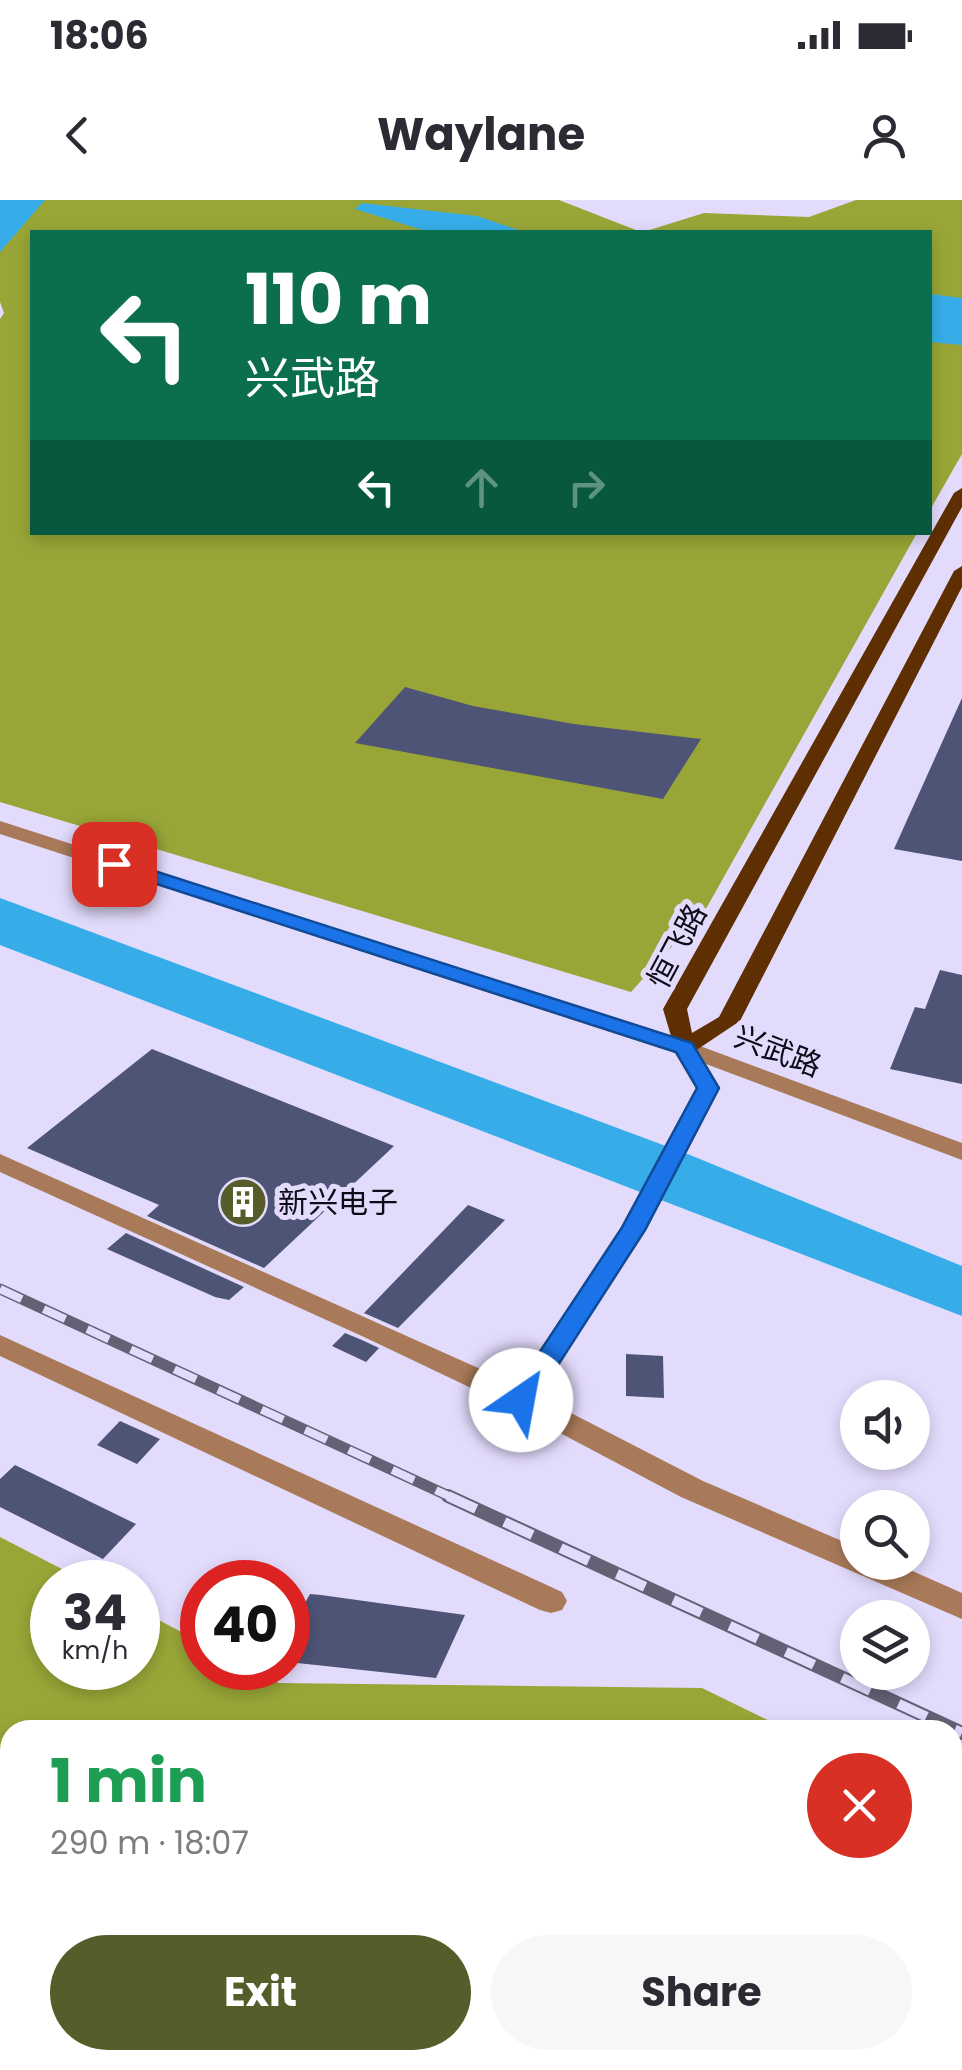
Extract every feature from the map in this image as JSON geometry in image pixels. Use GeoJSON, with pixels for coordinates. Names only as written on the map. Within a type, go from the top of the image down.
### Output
{"type":"FeatureCollection","features":[{"type":"Feature","properties":{"kind":"main road","name":"恒飞路"},"geometry":{"type":"LineString","coordinates":[[684,1048],[675,1009],[962,494]]}},
{"type":"Feature","properties":{"kind":"main road"},"geometry":{"type":"LineString","coordinates":[[684,1048],[728,1021],[962,571]]}},
{"type":"Feature","properties":{"kind":"street","name":"兴武路"},"geometry":{"type":"LineString","coordinates":[[0,826],[684,1048],[962,1152]]}},
{"type":"Feature","properties":{"kind":"street"},"geometry":{"type":"LineString","coordinates":[[521,1400],[632,1230],[708,1088],[684,1048]]}},
{"type":"Feature","properties":{"kind":"street"},"geometry":{"type":"LineString","coordinates":[[0,1162],[521,1400],[692,1489],[840,1554]]}},
{"type":"Feature","properties":{"kind":"street"},"geometry":{"type":"LineString","coordinates":[[0,1345],[551,1601]]}},
{"type":"Feature","properties":{"kind":"street"},"geometry":{"type":"LineString","coordinates":[[900,1580],[962,1607]]}},
{"type":"Feature","properties":{"kind":"green space"},"geometry":{"type":"Polygon","coordinates":[[[33,200],[559,200],[636,230],[30,230],[30,535],[916,535],[707,907],[631,992],[0,802],[0,319],[4,313],[0,302],[0,239],[33,200]]]}},
{"type":"Feature","properties":{"kind":"green space"},"geometry":{"type":"Polygon","coordinates":[[[856,200],[962,200],[962,454],[932,506],[932,230],[649,230],[704,213],[809,217],[856,200]]]}},
{"type":"Feature","properties":{"kind":"green space"},"geometry":{"type":"Polygon","coordinates":[[[0,1537],[44,1560],[30,1560],[30,1690],[160,1690],[160,1621],[180,1631],[180,1690],[310,1690],[310,1683],[702,1688],[768,1720],[0,1720],[0,1537]]]}},
{"type":"Feature","properties":{"kind":"water"},"geometry":{"type":"Polygon","coordinates":[[[0,200],[45,200],[0,252],[0,200]]]}},
{"type":"Feature","properties":{"kind":"water"},"geometry":{"type":"Polygon","coordinates":[[[362,203],[477,216],[518,230],[423,230],[355,209],[362,203]]]}},
{"type":"Feature","properties":{"kind":"water"},"geometry":{"type":"Polygon","coordinates":[[[932,294],[962,298],[962,345],[932,342],[932,294]]]}},
{"type":"Feature","properties":{"kind":"water"},"geometry":{"type":"Polygon","coordinates":[[[0,898],[690,1155],[962,1266],[962,1316],[0,945],[0,898]]]}},
{"type":"Feature","properties":{"kind":"building"},"geometry":{"type":"Polygon","coordinates":[[[405,687],[473,706],[574,724],[701,739],[663,799],[355,743],[405,687]]]}},
{"type":"Feature","properties":{"kind":"building"},"geometry":{"type":"Polygon","coordinates":[[[962,698],[962,861],[894,849],[962,698]]]}},
{"type":"Feature","properties":{"kind":"building"},"geometry":{"type":"Polygon","coordinates":[[[940,970],[962,975],[962,1084],[890,1069],[915,1007],[925,1009],[940,970]]]}},
{"type":"Feature","properties":{"kind":"building","name":"新兴电子"},"geometry":{"type":"Polygon","coordinates":[[[152,1049],[394,1146],[264,1268],[147,1216],[159,1205],[27,1148],[152,1049]]]}},
{"type":"Feature","properties":{"kind":"building"},"geometry":{"type":"Polygon","coordinates":[[[468,1205],[505,1220],[398,1328],[364,1313],[468,1205]]]}},
{"type":"Feature","properties":{"kind":"building"},"geometry":{"type":"Polygon","coordinates":[[[126,1233],[244,1287],[229,1300],[215,1297],[107,1249],[126,1233]]]}},
{"type":"Feature","properties":{"kind":"building"},"geometry":{"type":"Polygon","coordinates":[[[345,1333],[379,1348],[366,1362],[332,1346],[345,1333]]]}},
{"type":"Feature","properties":{"kind":"building"},"geometry":{"type":"Polygon","coordinates":[[[626,1354],[663,1356],[664,1398],[626,1396],[626,1354]]]}},
{"type":"Feature","properties":{"kind":"building"},"geometry":{"type":"Polygon","coordinates":[[[120,1421],[160,1439],[137,1464],[97,1445],[120,1421]]]}},
{"type":"Feature","properties":{"kind":"building"},"geometry":{"type":"Polygon","coordinates":[[[15,1465],[136,1524],[103,1559],[0,1507],[0,1479],[15,1465]]]}},
{"type":"Feature","properties":{"kind":"building"},"geometry":{"type":"Polygon","coordinates":[[[310,1594],[465,1615],[436,1678],[310,1664],[310,1594]]]}},
{"type":"Feature","properties":{"kind":"railway"},"geometry":{"type":"LineString","coordinates":[[0,1289],[453,1498]]}},
{"type":"Feature","properties":{"kind":"railway"},"geometry":{"type":"LineString","coordinates":[[448,1496],[934,1720]]}},
{"type":"Feature","properties":{"kind":"place","name":"新兴电子"},"geometry":{"type":"Point","coordinates":[243,1202]}},
{"type":"Feature","properties":{"kind":"route"},"geometry":{"type":"LineString","coordinates":[[114,864],[684,1048],[708,1088],[632,1230],[521,1400]]}}]}
